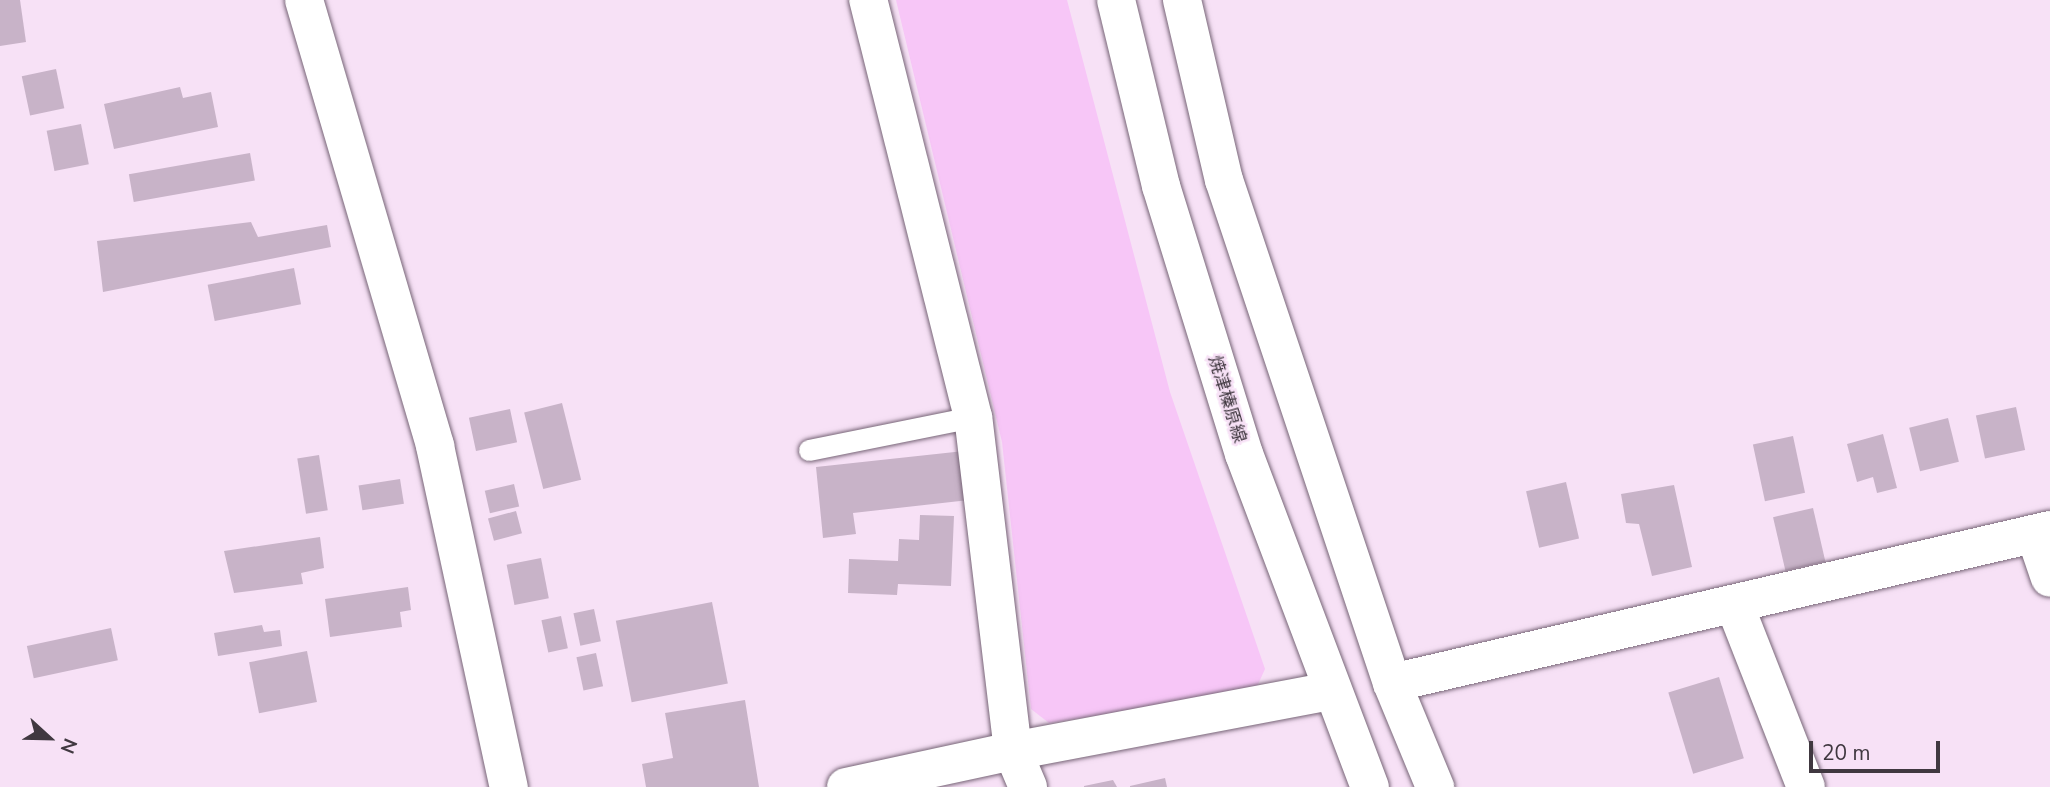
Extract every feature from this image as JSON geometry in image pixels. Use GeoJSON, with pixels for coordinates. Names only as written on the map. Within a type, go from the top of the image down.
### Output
{"type":"FeatureCollection","features":[{"type":"Feature","properties":{"kind":"street"},"geometry":{"type":"LineString","coordinates":[[304,0],[435,446],[509,787]]}},
{"type":"Feature","properties":{"kind":"street"},"geometry":{"type":"LineString","coordinates":[[868,0],[973,417],[1013,751],[1028,787]]}},
{"type":"Feature","properties":{"kind":"street","name":"焼津榛原線"},"geometry":{"type":"LineString","coordinates":[[1116,0],[1161,186],[1244,454],[1370,787]]}},
{"type":"Feature","properties":{"kind":"street"},"geometry":{"type":"LineString","coordinates":[[1182,0],[1224,180],[1392,683],[1435,787]]}},
{"type":"Feature","properties":{"kind":"street"},"geometry":{"type":"LineString","coordinates":[[1392,683],[1735,606],[2043,532],[2050,578]]}},
{"type":"Feature","properties":{"kind":"street"},"geometry":{"type":"LineString","coordinates":[[1735,606],[1806,787]]}},
{"type":"Feature","properties":{"kind":"street"},"geometry":{"type":"LineString","coordinates":[[846,787],[1013,751],[1332,691]]}},
{"type":"Feature","properties":{"kind":"lane"},"geometry":{"type":"LineString","coordinates":[[809,450],[973,417]]}},
{"type":"Feature","properties":{"kind":"shaded area"},"geometry":{"type":"Polygon","coordinates":[[[896,0],[1067,0],[1170,392],[1265,669],[1255,691],[1049,723],[1031,709],[1002,442],[896,0]]]}},
{"type":"Feature","properties":{"kind":"building"},"geometry":{"type":"Polygon","coordinates":[[[0,0],[20,0],[26,42],[0,46],[0,0]]]}},
{"type":"Feature","properties":{"kind":"building"},"geometry":{"type":"Polygon","coordinates":[[[56,69],[64,108],[30,115],[22,76],[56,69]]]}},
{"type":"Feature","properties":{"kind":"building"},"geometry":{"type":"Polygon","coordinates":[[[180,87],[183,98],[211,92],[218,127],[114,149],[104,104],[180,87]]]}},
{"type":"Feature","properties":{"kind":"building"},"geometry":{"type":"Polygon","coordinates":[[[81,124],[89,164],[54,171],[47,131],[81,124]]]}},
{"type":"Feature","properties":{"kind":"building"},"geometry":{"type":"Polygon","coordinates":[[[250,153],[255,181],[134,202],[129,174],[250,153]]]}},
{"type":"Feature","properties":{"kind":"building"},"geometry":{"type":"Polygon","coordinates":[[[251,222],[258,237],[327,225],[331,247],[103,292],[97,241],[251,222]]]}},
{"type":"Feature","properties":{"kind":"building"},"geometry":{"type":"Polygon","coordinates":[[[294,268],[301,304],[215,321],[208,285],[294,268]]]}},
{"type":"Feature","properties":{"kind":"building"},"geometry":{"type":"Polygon","coordinates":[[[562,403],[581,480],[543,489],[524,412],[562,403]]]}},
{"type":"Feature","properties":{"kind":"building"},"geometry":{"type":"Polygon","coordinates":[[[2016,407],[2025,450],[1985,459],[1976,416],[2016,407]]]}},
{"type":"Feature","properties":{"kind":"building"},"geometry":{"type":"Polygon","coordinates":[[[510,409],[517,442],[476,451],[469,418],[510,409]]]}},
{"type":"Feature","properties":{"kind":"building"},"geometry":{"type":"Polygon","coordinates":[[[1948,418],[1959,462],[1920,471],[1909,428],[1948,418]]]}},
{"type":"Feature","properties":{"kind":"building"},"geometry":{"type":"Polygon","coordinates":[[[1883,434],[1897,488],[1877,493],[1873,477],[1857,482],[1847,444],[1883,434]]]}},
{"type":"Feature","properties":{"kind":"building"},"geometry":{"type":"Polygon","coordinates":[[[1793,436],[1805,493],[1765,501],[1753,445],[1793,436]]]}},
{"type":"Feature","properties":{"kind":"building"},"geometry":{"type":"Polygon","coordinates":[[[964,451],[969,500],[853,513],[856,534],[823,538],[816,467],[964,451]]]}},
{"type":"Feature","properties":{"kind":"building"},"geometry":{"type":"Polygon","coordinates":[[[319,455],[328,510],[306,514],[297,458],[319,455]]]}},
{"type":"Feature","properties":{"kind":"building"},"geometry":{"type":"Polygon","coordinates":[[[400,479],[404,504],[362,510],[359,486],[400,479]]]}},
{"type":"Feature","properties":{"kind":"building"},"geometry":{"type":"Polygon","coordinates":[[[1566,482],[1579,539],[1539,548],[1526,491],[1566,482]]]}},
{"type":"Feature","properties":{"kind":"building"},"geometry":{"type":"Polygon","coordinates":[[[514,484],[519,506],[490,513],[485,491],[514,484]]]}},
{"type":"Feature","properties":{"kind":"building"},"geometry":{"type":"Polygon","coordinates":[[[1674,485],[1692,567],[1652,576],[1639,524],[1626,523],[1621,494],[1674,485]]]}},
{"type":"Feature","properties":{"kind":"building"},"geometry":{"type":"Polygon","coordinates":[[[1813,508],[1825,562],[1785,571],[1773,517],[1813,508]]]}},
{"type":"Feature","properties":{"kind":"building"},"geometry":{"type":"Polygon","coordinates":[[[516,511],[522,533],[494,541],[488,519],[516,511]]]}},
{"type":"Feature","properties":{"kind":"building"},"geometry":{"type":"Polygon","coordinates":[[[920,515],[954,516],[951,586],[898,584],[897,595],[848,593],[849,559],[898,561],[899,539],[919,540],[920,515]]]}},
{"type":"Feature","properties":{"kind":"building"},"geometry":{"type":"Polygon","coordinates":[[[320,537],[324,568],[301,573],[303,584],[234,593],[224,551],[320,537]]]}},
{"type":"Feature","properties":{"kind":"building"},"geometry":{"type":"Polygon","coordinates":[[[541,558],[549,598],[514,605],[507,565],[541,558]]]}},
{"type":"Feature","properties":{"kind":"building"},"geometry":{"type":"Polygon","coordinates":[[[408,587],[411,610],[400,612],[402,627],[330,637],[325,599],[408,587]]]}},
{"type":"Feature","properties":{"kind":"building"},"geometry":{"type":"Polygon","coordinates":[[[712,602],[728,683],[632,702],[616,621],[712,602]]]}},
{"type":"Feature","properties":{"kind":"building"},"geometry":{"type":"Polygon","coordinates":[[[594,609],[601,641],[580,646],[573,613],[594,609]]]}},
{"type":"Feature","properties":{"kind":"building"},"geometry":{"type":"Polygon","coordinates":[[[561,616],[568,648],[548,652],[541,620],[561,616]]]}},
{"type":"Feature","properties":{"kind":"building"},"geometry":{"type":"Polygon","coordinates":[[[262,625],[264,632],[280,630],[282,646],[218,656],[214,633],[262,625]]]}},
{"type":"Feature","properties":{"kind":"building"},"geometry":{"type":"Polygon","coordinates":[[[111,628],[118,660],[34,678],[27,646],[111,628]]]}},
{"type":"Feature","properties":{"kind":"building"},"geometry":{"type":"Polygon","coordinates":[[[307,651],[317,702],[259,713],[249,662],[307,651]]]}},
{"type":"Feature","properties":{"kind":"building"},"geometry":{"type":"Polygon","coordinates":[[[596,653],[603,686],[584,690],[576,657],[596,653]]]}},
{"type":"Feature","properties":{"kind":"building"},"geometry":{"type":"Polygon","coordinates":[[[1719,677],[1744,758],[1693,774],[1668,692],[1719,677]]]}},
{"type":"Feature","properties":{"kind":"building"},"geometry":{"type":"Polygon","coordinates":[[[745,700],[759,787],[646,787],[642,764],[673,758],[665,713],[745,700]]]}},
{"type":"Feature","properties":{"kind":"building"},"geometry":{"type":"Polygon","coordinates":[[[1165,778],[1167,787],[1130,787],[1130,786],[1165,778]]]}},
{"type":"Feature","properties":{"kind":"building"},"geometry":{"type":"Polygon","coordinates":[[[1113,780],[1117,787],[1084,787],[1084,786],[1113,780]]]}}]}
